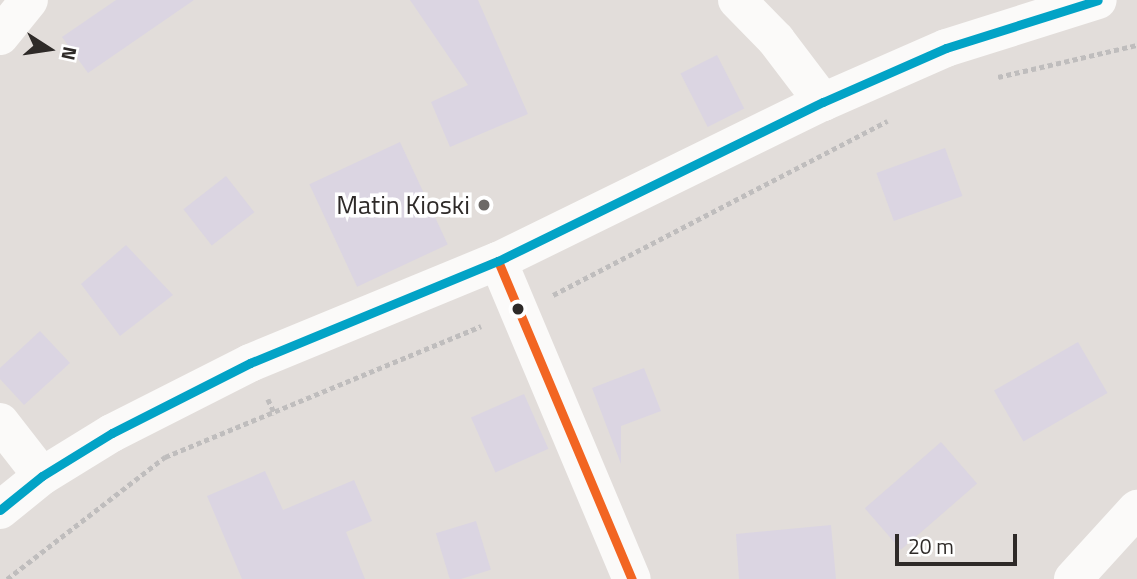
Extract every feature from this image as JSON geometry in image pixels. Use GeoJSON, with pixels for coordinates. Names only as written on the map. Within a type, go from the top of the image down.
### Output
{"type":"FeatureCollection","features":[{"type":"Feature","properties":{"kind":"street"},"geometry":{"type":"LineString","coordinates":[[0,36],[29,0]]}},
{"type":"Feature","properties":{"kind":"street"},"geometry":{"type":"LineString","coordinates":[[737,0],[776,40],[823,102]]}},
{"type":"Feature","properties":{"kind":"street"},"geometry":{"type":"LineString","coordinates":[[0,510],[42,475],[123,427],[250,363],[498,261],[823,102],[946,48],[1098,0]]}},
{"type":"Feature","properties":{"kind":"street"},"geometry":{"type":"LineString","coordinates":[[498,261],[632,579]]}},
{"type":"Feature","properties":{"kind":"street"},"geometry":{"type":"LineString","coordinates":[[0,422],[42,475]]}},
{"type":"Feature","properties":{"kind":"street"},"geometry":{"type":"LineString","coordinates":[[1073,579],[1137,509]]}},
{"type":"Feature","properties":{"kind":"path"},"geometry":{"type":"LineString","coordinates":[[991,79],[1137,45]]}},
{"type":"Feature","properties":{"kind":"path"},"geometry":{"type":"LineString","coordinates":[[7,579],[165,457],[519,310],[890,120]]}},
{"type":"Feature","properties":{"kind":"building"},"geometry":{"type":"Polygon","coordinates":[[[116,0],[194,0],[88,73],[62,37],[116,0]]]}},
{"type":"Feature","properties":{"kind":"building"},"geometry":{"type":"Polygon","coordinates":[[[410,0],[478,0],[528,114],[450,147],[431,102],[468,85],[410,0]]]}},
{"type":"Feature","properties":{"kind":"building"},"geometry":{"type":"Polygon","coordinates":[[[717,55],[744,108],[708,127],[680,74],[717,55]]]}},
{"type":"Feature","properties":{"kind":"building"},"geometry":{"type":"Polygon","coordinates":[[[400,142],[448,244],[357,287],[309,184],[400,142]]]}},
{"type":"Feature","properties":{"kind":"building"},"geometry":{"type":"Polygon","coordinates":[[[945,148],[962,196],[894,221],[876,173],[945,148]]]}},
{"type":"Feature","properties":{"kind":"building"},"geometry":{"type":"Polygon","coordinates":[[[226,176],[254,212],[212,245],[183,209],[226,176]]]}},
{"type":"Feature","properties":{"kind":"building"},"geometry":{"type":"Polygon","coordinates":[[[126,245],[173,295],[120,336],[81,284],[126,245]]]}},
{"type":"Feature","properties":{"kind":"building"},"geometry":{"type":"Polygon","coordinates":[[[40,331],[70,363],[24,405],[0,379],[0,368],[40,331]]]}},
{"type":"Feature","properties":{"kind":"building"},"geometry":{"type":"Polygon","coordinates":[[[1078,342],[1108,393],[1023,442],[994,391],[1078,342]]]}},
{"type":"Feature","properties":{"kind":"building"},"geometry":{"type":"Polygon","coordinates":[[[644,368],[661,411],[621,426],[621,464],[592,388],[644,368]]]}},
{"type":"Feature","properties":{"kind":"building"},"geometry":{"type":"Polygon","coordinates":[[[524,394],[548,449],[495,472],[471,418],[524,394]]]}},
{"type":"Feature","properties":{"kind":"building"},"geometry":{"type":"Polygon","coordinates":[[[941,442],[977,484],[901,550],[865,508],[941,442]]]}},
{"type":"Feature","properties":{"kind":"building"},"geometry":{"type":"Polygon","coordinates":[[[265,471],[283,510],[354,480],[372,521],[346,532],[365,579],[242,579],[207,496],[265,471]]]}},
{"type":"Feature","properties":{"kind":"building"},"geometry":{"type":"Polygon","coordinates":[[[476,521],[491,570],[461,579],[450,579],[436,533],[476,521]]]}},
{"type":"Feature","properties":{"kind":"building"},"geometry":{"type":"Polygon","coordinates":[[[831,525],[836,579],[739,579],[736,534],[831,525]]]}},
{"type":"Feature","properties":{"kind":"transit line"},"geometry":{"type":"LineString","coordinates":[[0,510],[42,476],[112,433],[250,363],[498,261],[823,102],[946,48],[1098,0]]}},
{"type":"Feature","properties":{"kind":"transit line"},"geometry":{"type":"LineString","coordinates":[[498,261],[632,579]]}},
{"type":"Feature","properties":{"kind":"place","name":"Matin Kioski"},"geometry":{"type":"Point","coordinates":[484,205]}}]}
